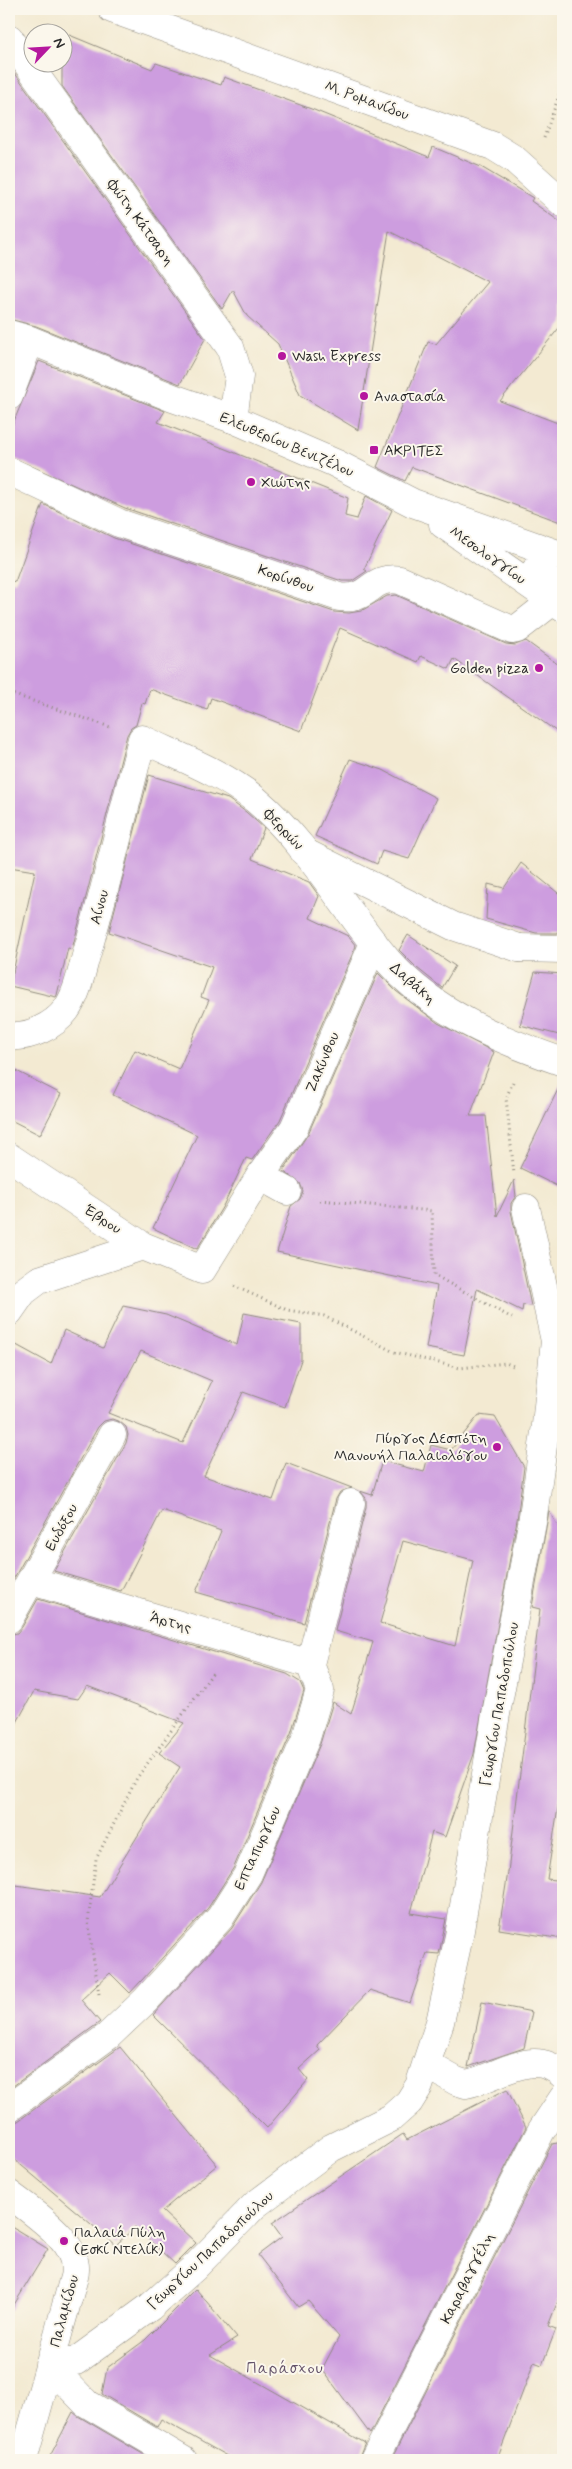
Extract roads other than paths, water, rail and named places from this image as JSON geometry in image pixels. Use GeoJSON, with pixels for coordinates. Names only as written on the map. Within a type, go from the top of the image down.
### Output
{"type":"FeatureCollection","features":[{"type":"Feature","properties":{"kind":"street","name":"Μ. Ρομανίδου"},"geometry":{"type":"LineString","coordinates":[[112,9],[158,16],[493,146],[514,159],[563,203]]}},
{"type":"Feature","properties":{"kind":"street","name":"Φώτη Κάτσαρη"},"geometry":{"type":"LineString","coordinates":[[9,38],[230,347],[239,376],[233,420]]}},
{"type":"Feature","properties":{"kind":"street","name":"Ελευθερίου Βενιζέλου"},"geometry":{"type":"LineString","coordinates":[[19,337],[233,420],[336,463],[413,503],[563,556]]}},
{"type":"Feature","properties":{"kind":"street"},"geometry":{"type":"LineString","coordinates":[[9,396],[19,337]]}},
{"type":"Feature","properties":{"kind":"street","name":"Κορίνθου"},"geometry":{"type":"LineString","coordinates":[[9,472],[119,523],[339,597],[358,597],[381,580],[391,578],[400,580],[512,630],[517,629],[561,594]]}},
{"type":"Feature","properties":{"kind":"street","name":"Μεσολογγίου"},"geometry":{"type":"LineString","coordinates":[[413,503],[561,594]]}},
{"type":"Feature","properties":{"kind":"street","name":"Φερρών"},"geometry":{"type":"LineString","coordinates":[[142,739],[243,790],[273,816],[304,852],[453,926],[519,948],[563,949]]}},
{"type":"Feature","properties":{"kind":"street","name":"Αίνου"},"geometry":{"type":"LineString","coordinates":[[9,1036],[28,1034],[43,1028],[63,1013],[72,1000],[94,927],[142,739]]}},
{"type":"Feature","properties":{"kind":"street","name":"Δαβάκη"},"geometry":{"type":"LineString","coordinates":[[304,852],[389,961],[426,996],[464,1021],[527,1050],[563,1062]]}},
{"type":"Feature","properties":{"kind":"street","name":"Ζακύνθου"},"geometry":{"type":"LineString","coordinates":[[202,1270],[260,1176],[294,1128],[374,943]]}},
{"type":"Feature","properties":{"kind":"street","name":"Έβρου"},"geometry":{"type":"LineString","coordinates":[[9,1157],[143,1246],[202,1270]]}},
{"type":"Feature","properties":{"kind":"street"},"geometry":{"type":"LineString","coordinates":[[260,1176],[287,1191]]}},
{"type":"Feature","properties":{"kind":"street","name":"Γεωργίου Παπαδοπούλου"},"geometry":{"type":"LineString","coordinates":[[49,2365],[76,2361],[161,2299],[245,2214],[278,2187],[331,2148],[377,2126],[401,2110],[416,2093],[440,2022],[459,1936],[496,1714],[532,1524],[551,1378],[559,1342],[526,1208]]}},
{"type":"Feature","properties":{"kind":"street"},"geometry":{"type":"LineString","coordinates":[[9,1312],[23,1292],[39,1280],[143,1246]]}},
{"type":"Feature","properties":{"kind":"street","name":"Ευδόξου"},"geometry":{"type":"LineString","coordinates":[[9,1619],[32,1581],[112,1435]]}},
{"type":"Feature","properties":{"kind":"street"},"geometry":{"type":"LineString","coordinates":[[310,1664],[351,1503]]}},
{"type":"Feature","properties":{"kind":"street","name":"Άρτης"},"geometry":{"type":"LineString","coordinates":[[32,1581],[310,1664]]}},
{"type":"Feature","properties":{"kind":"street","name":"Επταπυργίου"},"geometry":{"type":"LineString","coordinates":[[9,2108],[108,2036],[146,2000],[220,1918],[248,1874],[306,1738],[320,1690],[310,1664]]}},
{"type":"Feature","properties":{"kind":"street"},"geometry":{"type":"LineString","coordinates":[[426,2064],[456,2081],[466,2084],[524,2063],[544,2064],[563,2075]]}},
{"type":"Feature","properties":{"kind":"street","name":"Καραβαγγέλη"},"geometry":{"type":"LineString","coordinates":[[374,2460],[541,2131],[563,2098]]}},
{"type":"Feature","properties":{"kind":"street","name":"Παλαμίδου"},"geometry":{"type":"LineString","coordinates":[[9,2194],[41,2218],[64,2241],[74,2257],[75,2272],[23,2460]]}},
{"type":"Feature","properties":{"kind":"street"},"geometry":{"type":"LineString","coordinates":[[49,2365],[86,2403],[183,2460]]}},
{"type":"Feature","properties":{"kind":"place","name":"Wash Express"},"geometry":{"type":"Point","coordinates":[282,356]}},
{"type":"Feature","properties":{"kind":"place","name":"Αναστασία"},"geometry":{"type":"Point","coordinates":[364,396]}},
{"type":"Feature","properties":{"kind":"place","name":"ΑΚΡΙΤΕΣ"},"geometry":{"type":"Point","coordinates":[374,450]}},
{"type":"Feature","properties":{"kind":"place","name":"Χιώτης"},"geometry":{"type":"Point","coordinates":[251,482]}},
{"type":"Feature","properties":{"kind":"place","name":"Golden pizza"},"geometry":{"type":"Point","coordinates":[539,668]}},
{"type":"Feature","properties":{"kind":"place","name":"Πύργος Δεσπότη Μανουήλ Παλαιολόγου"},"geometry":{"type":"Point","coordinates":[497,1447]}},
{"type":"Feature","properties":{"kind":"place","name":"Παλαιά Πύλη (Εσκί Ντελίκ)"},"geometry":{"type":"Point","coordinates":[64,2241]}},
{"type":"Feature","properties":{"kind":"district","name":"Παράσχου"},"geometry":{"type":"Point","coordinates":[285,2367]}}]}
